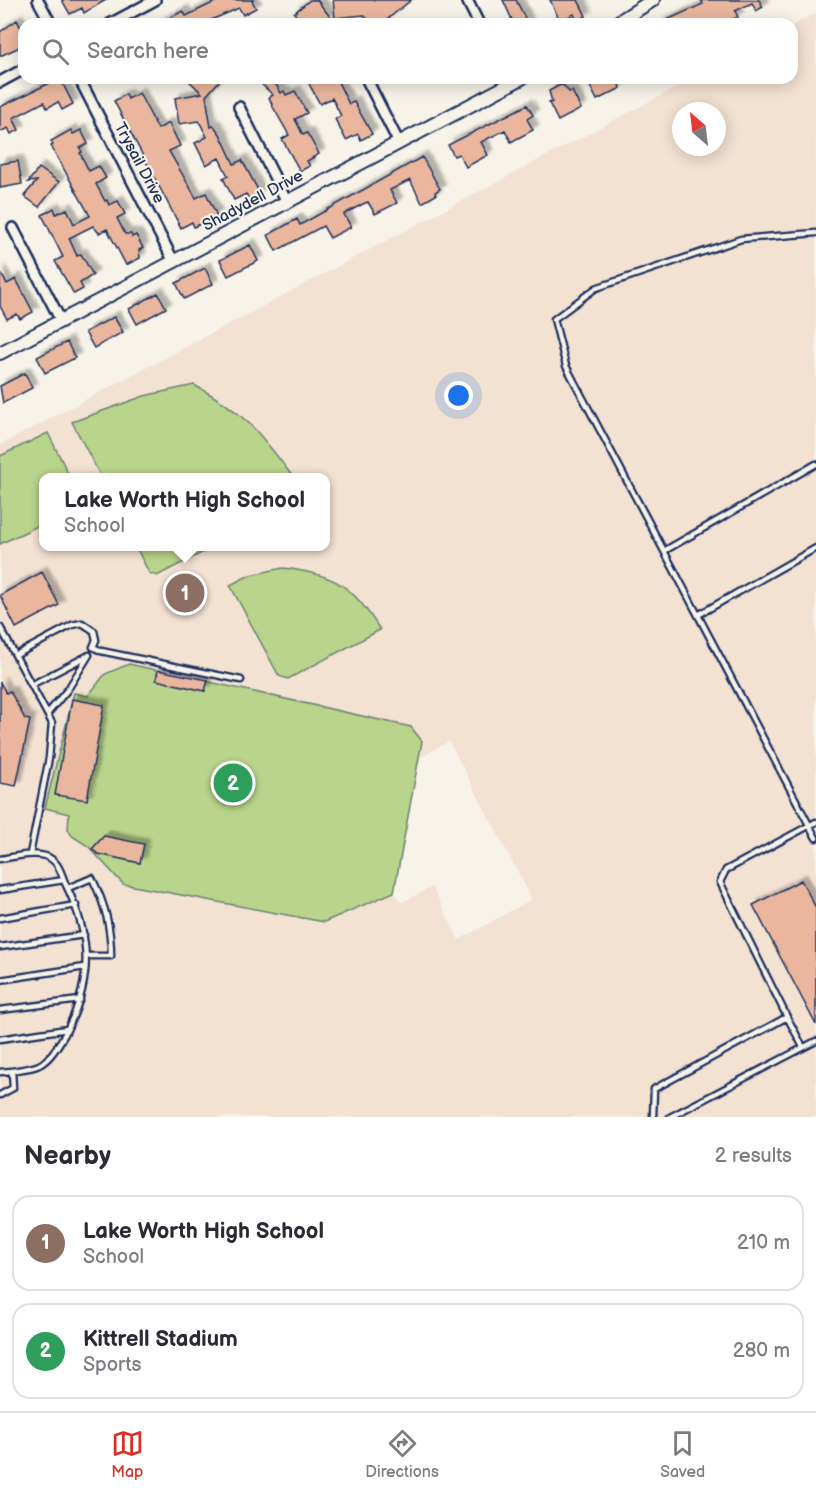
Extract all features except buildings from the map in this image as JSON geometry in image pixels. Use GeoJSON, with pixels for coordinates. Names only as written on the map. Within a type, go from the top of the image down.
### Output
{"type":"FeatureCollection","features":[{"type":"Feature","properties":{"kind":"street"},"geometry":{"type":"LineString","coordinates":[[38,0],[48,18]]}},
{"type":"Feature","properties":{"kind":"street"},"geometry":{"type":"LineString","coordinates":[[121,18],[155,0]]}},
{"type":"Feature","properties":{"kind":"street"},"geometry":{"type":"LineString","coordinates":[[466,0],[476,18]]}},
{"type":"Feature","properties":{"kind":"street"},"geometry":{"type":"LineString","coordinates":[[624,18],[653,0]]}},
{"type":"Feature","properties":{"kind":"street"},"geometry":{"type":"LineString","coordinates":[[0,82],[18,72]]}},
{"type":"Feature","properties":{"kind":"street","name":"Trysail Drive"},"geometry":{"type":"LineString","coordinates":[[82,84],[174,262]]}},
{"type":"Feature","properties":{"kind":"street"},"geometry":{"type":"LineString","coordinates":[[369,84],[399,143]]}},
{"type":"Feature","properties":{"kind":"street","name":"Shadydell Drive"},"geometry":{"type":"LineString","coordinates":[[0,353],[399,143],[503,84]]}},
{"type":"Feature","properties":{"kind":"street"},"geometry":{"type":"LineString","coordinates":[[239,107],[287,202]]}},
{"type":"Feature","properties":{"kind":"street"},"geometry":{"type":"LineString","coordinates":[[13,228],[61,321]]}},
{"type":"Feature","properties":{"kind":"lane"},"geometry":{"type":"LineString","coordinates":[[816,233],[741,238],[596,288],[554,319],[566,366],[816,838]]}},
{"type":"Feature","properties":{"kind":"lane"},"geometry":{"type":"LineString","coordinates":[[664,551],[816,464]]}},
{"type":"Feature","properties":{"kind":"lane"},"geometry":{"type":"LineString","coordinates":[[698,615],[816,548]]}},
{"type":"Feature","properties":{"kind":"lane"},"geometry":{"type":"LineString","coordinates":[[16,655],[72,625],[82,623],[94,631],[96,640],[89,655],[68,689],[48,713]]}},
{"type":"Feature","properties":{"kind":"lane"},"geometry":{"type":"LineString","coordinates":[[0,627],[33,684],[52,723],[49,758],[30,854]]}},
{"type":"Feature","properties":{"kind":"lane"},"geometry":{"type":"LineString","coordinates":[[93,646],[101,651],[241,680]]}},
{"type":"Feature","properties":{"kind":"lane"},"geometry":{"type":"LineString","coordinates":[[33,684],[89,655]]}},
{"type":"Feature","properties":{"kind":"lane"},"geometry":{"type":"LineString","coordinates":[[803,1047],[720,882],[726,870],[816,822]]}},
{"type":"Feature","properties":{"kind":"lane"},"geometry":{"type":"LineString","coordinates":[[0,859],[30,854],[47,856],[58,865],[83,922],[86,956],[80,1000],[67,1029],[47,1058],[39,1065],[0,1072]]}},
{"type":"Feature","properties":{"kind":"lane"},"geometry":{"type":"LineString","coordinates":[[68,888],[92,878],[104,903],[111,938],[111,956],[86,956]]}},
{"type":"Feature","properties":{"kind":"lane"},"geometry":{"type":"LineString","coordinates":[[0,890],[64,880]]}},
{"type":"Feature","properties":{"kind":"lane"},"geometry":{"type":"LineString","coordinates":[[0,918],[76,905]]}},
{"type":"Feature","properties":{"kind":"lane"},"geometry":{"type":"LineString","coordinates":[[0,947],[84,935]]}},
{"type":"Feature","properties":{"kind":"lane"},"geometry":{"type":"LineString","coordinates":[[0,980],[85,967]]}},
{"type":"Feature","properties":{"kind":"lane"},"geometry":{"type":"LineString","coordinates":[[0,1010],[80,1000]]}},
{"type":"Feature","properties":{"kind":"lane"},"geometry":{"type":"LineString","coordinates":[[653,1117],[654,1089],[788,1017]]}},
{"type":"Feature","properties":{"kind":"lane"},"geometry":{"type":"LineString","coordinates":[[0,1039],[67,1029]]}},
{"type":"Feature","properties":{"kind":"lane"},"geometry":{"type":"LineString","coordinates":[[670,1117],[816,1041]]}},
{"type":"Feature","properties":{"kind":"lane"},"geometry":{"type":"LineString","coordinates":[[0,1095],[13,1088],[12,1071]]}},
{"type":"Feature","properties":{"kind":"shaded area"},"geometry":{"type":"Polygon","coordinates":[[[816,13],[816,1117],[0,1117],[0,445],[683,84],[798,84],[798,23],[816,13]],[[449,741],[420,758],[394,892],[401,903],[432,887],[459,940],[532,899],[449,741]]]}},
{"type":"Feature","properties":{"kind":"green space"},"geometry":{"type":"Polygon","coordinates":[[[194,385],[226,404],[250,424],[290,473],[99,473],[72,422],[144,396],[194,385]]]}},
{"type":"Feature","properties":{"kind":"green space"},"geometry":{"type":"Polygon","coordinates":[[[48,433],[68,473],[39,473],[39,525],[0,544],[0,456],[48,433]]]}},
{"type":"Feature","properties":{"kind":"green space"},"geometry":{"type":"Polygon","coordinates":[[[138,551],[205,551],[157,576],[149,573],[138,551]]]}},
{"type":"Feature","properties":{"kind":"green space"},"geometry":{"type":"Polygon","coordinates":[[[283,568],[316,574],[340,584],[361,602],[380,630],[288,679],[279,676],[230,585],[250,575],[283,568]]]}},
{"type":"Feature","properties":{"kind":"green space"},"geometry":{"type":"Polygon","coordinates":[[[129,664],[411,727],[422,741],[394,892],[324,922],[123,884],[88,846],[72,836],[68,829],[69,814],[45,808],[74,693],[88,696],[105,674],[129,664]]]}},
{"type":"Feature","properties":{"kind":"place","name":"Lake Worth High School"},"geometry":{"type":"Point","coordinates":[185,593]}},
{"type":"Feature","properties":{"kind":"place","name":"Kittrell Stadium"},"geometry":{"type":"Point","coordinates":[233,783]}}]}
